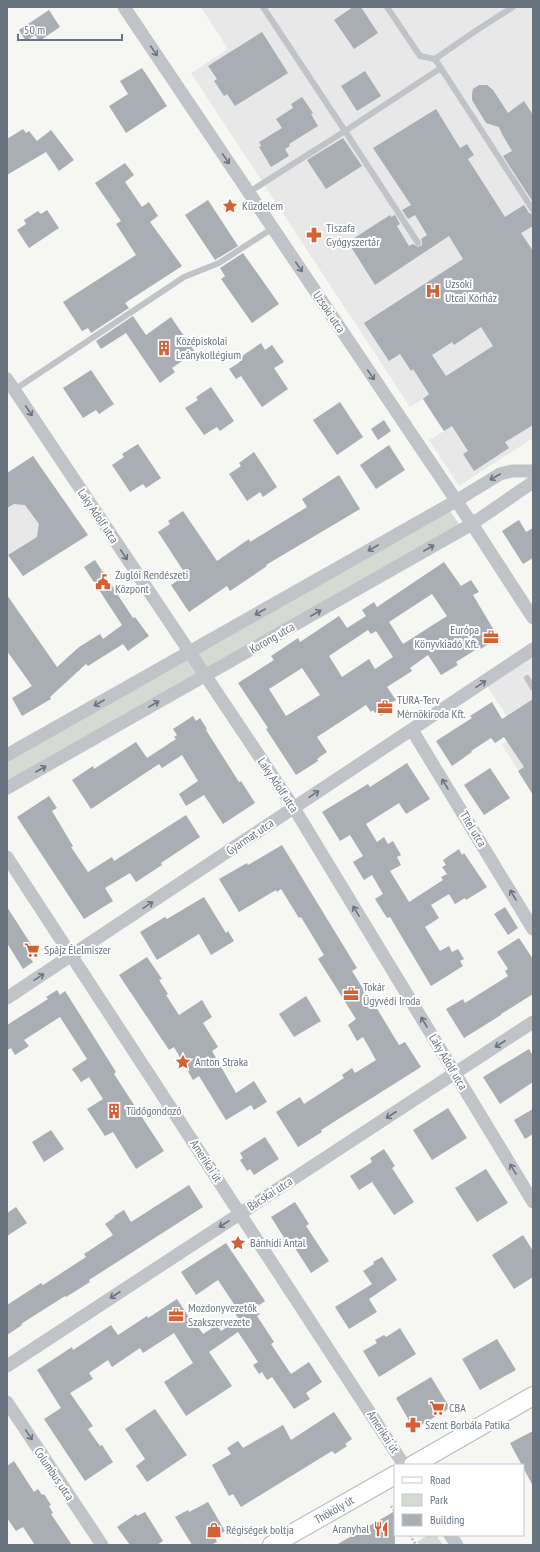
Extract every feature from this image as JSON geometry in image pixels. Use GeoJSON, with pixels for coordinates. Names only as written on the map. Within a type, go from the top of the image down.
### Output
{"type":"FeatureCollection","features":[{"type":"Feature","properties":{"kind":"main road"},"geometry":{"type":"LineString","coordinates":[[415,1464],[533,1396]]}},
{"type":"Feature","properties":{"kind":"main road","name":"Thököly út"},"geometry":{"type":"LineString","coordinates":[[272,1545],[394,1477]]}},
{"type":"Feature","properties":{"kind":"street","name":"Uzsoki utca"},"geometry":{"type":"LineString","coordinates":[[124,7],[472,524],[533,618]]}},
{"type":"Feature","properties":{"kind":"street","name":"Laky Adolf utca"},"geometry":{"type":"LineString","coordinates":[[7,379],[294,808],[533,1202]]}},
{"type":"Feature","properties":{"kind":"street"},"geometry":{"type":"LineString","coordinates":[[7,755],[456,501],[500,474],[512,471],[533,471]]}},
{"type":"Feature","properties":{"kind":"street","name":"Korong utca"},"geometry":{"type":"LineString","coordinates":[[7,788],[472,524],[533,482]]}},
{"type":"Feature","properties":{"kind":"street","name":"Gyarmat utca"},"geometry":{"type":"LineString","coordinates":[[7,998],[533,650]]}},
{"type":"Feature","properties":{"kind":"street","name":"Titel utca"},"geometry":{"type":"LineString","coordinates":[[412,730],[533,929]]}},
{"type":"Feature","properties":{"kind":"street","name":"Amerikai út"},"geometry":{"type":"LineString","coordinates":[[7,857],[403,1464]]}},
{"type":"Feature","properties":{"kind":"street","name":"Bácskai utca"},"geometry":{"type":"LineString","coordinates":[[7,1366],[533,1022]]}},
{"type":"Feature","properties":{"kind":"street","name":"Columbus utca"},"geometry":{"type":"LineString","coordinates":[[7,1402],[102,1545]]}},
{"type":"Feature","properties":{"kind":"street"},"geometry":{"type":"LineString","coordinates":[[451,1536],[457,1545]]}},
{"type":"Feature","properties":{"kind":"lane"},"geometry":{"type":"LineString","coordinates":[[263,7],[418,244]]}},
{"type":"Feature","properties":{"kind":"lane"},"geometry":{"type":"LineString","coordinates":[[387,7],[420,56],[435,59],[533,210]]}},
{"type":"Feature","properties":{"kind":"lane"},"geometry":{"type":"LineString","coordinates":[[435,59],[476,30],[513,7]]}},
{"type":"Feature","properties":{"kind":"lane"},"geometry":{"type":"LineString","coordinates":[[249,192],[441,68]]}},
{"type":"Feature","properties":{"kind":"lane"},"geometry":{"type":"LineString","coordinates":[[14,390],[184,277],[219,264],[273,228]]}},
{"type":"Feature","properties":{"kind":"lane"},"geometry":{"type":"LineString","coordinates":[[526,678],[533,688]]}},
{"type":"Feature","properties":{"kind":"path"},"geometry":{"type":"LineString","coordinates":[[391,1506],[394,1510]]}},
{"type":"Feature","properties":{"kind":"path"},"geometry":{"type":"LineString","coordinates":[[411,1536],[416,1545]]}},
{"type":"Feature","properties":{"kind":"shaded area","name":"Uzsoki Utcai Kórház"},"geometry":{"type":"Polygon","coordinates":[[[201,7],[530,7],[533,12],[533,438],[459,486],[429,440],[444,431],[423,399],[410,407],[191,73],[228,49],[201,7]]]}},
{"type":"Feature","properties":{"kind":"shaded area"},"geometry":{"type":"Polygon","coordinates":[[[33,456],[88,535],[23,576],[7,553],[7,473],[33,456]]]}},
{"type":"Feature","properties":{"kind":"shaded area"},"geometry":{"type":"Polygon","coordinates":[[[533,649],[533,794],[502,744],[519,734],[484,682],[533,649]]]}},
{"type":"Feature","properties":{"kind":"green space"},"geometry":{"type":"Polygon","coordinates":[[[450,511],[459,524],[7,782],[7,762],[450,511]]]}},
{"type":"Feature","properties":{"kind":"green space"},"geometry":{"type":"Polygon","coordinates":[[[426,1536],[437,1536],[443,1545],[420,1545],[417,1542],[426,1536]]]}},
{"type":"Feature","properties":{"kind":"building"},"geometry":{"type":"Polygon","coordinates":[[[353,7],[361,7],[378,33],[354,49],[334,20],[353,7]]]}},
{"type":"Feature","properties":{"kind":"building"},"geometry":{"type":"Polygon","coordinates":[[[49,10],[60,27],[39,41],[35,35],[26,41],[19,30],[49,10]]]}},
{"type":"Feature","properties":{"kind":"building"},"geometry":{"type":"Polygon","coordinates":[[[262,32],[288,73],[235,106],[227,94],[224,96],[214,81],[217,79],[208,66],[262,32]]]}},
{"type":"Feature","properties":{"kind":"building"},"geometry":{"type":"Polygon","coordinates":[[[142,68],[167,106],[126,133],[109,106],[128,94],[120,81],[142,68]]]}},
{"type":"Feature","properties":{"kind":"building"},"geometry":{"type":"Polygon","coordinates":[[[365,71],[381,96],[357,111],[341,86],[365,71]]]}},
{"type":"Feature","properties":{"kind":"building"},"geometry":{"type":"Polygon","coordinates":[[[479,85],[487,85],[493,90],[508,113],[524,101],[533,115],[533,202],[503,156],[512,151],[499,127],[486,123],[472,100],[473,89],[479,85]]]}},
{"type":"Feature","properties":{"kind":"building"},"geometry":{"type":"Polygon","coordinates":[[[302,97],[313,113],[311,114],[318,126],[289,144],[290,146],[285,149],[289,156],[271,167],[259,147],[261,146],[259,142],[282,128],[276,119],[293,108],[291,104],[302,97]]]}},
{"type":"Feature","properties":{"kind":"building"},"geometry":{"type":"Polygon","coordinates":[[[436,109],[460,148],[467,144],[474,155],[468,159],[505,217],[524,205],[529,213],[533,214],[533,226],[521,233],[533,251],[533,425],[505,442],[509,448],[474,471],[463,454],[468,451],[452,426],[444,431],[423,399],[429,394],[413,369],[411,371],[400,354],[389,361],[364,323],[463,259],[449,236],[375,285],[348,242],[390,215],[391,217],[395,215],[400,224],[397,226],[409,246],[413,244],[418,247],[422,245],[421,239],[427,235],[415,215],[408,219],[402,210],[411,205],[373,148],[436,109]],[[481,327],[454,345],[452,342],[432,355],[446,376],[493,346],[481,327]]]}},
{"type":"Feature","properties":{"kind":"building"},"geometry":{"type":"Polygon","coordinates":[[[23,129],[26,133],[29,131],[37,141],[51,130],[74,160],[59,171],[46,152],[7,175],[7,139],[23,129]]]}},
{"type":"Feature","properties":{"kind":"building"},"geometry":{"type":"Polygon","coordinates":[[[343,138],[362,166],[326,189],[307,160],[343,138]]]}},
{"type":"Feature","properties":{"kind":"building"},"geometry":{"type":"Polygon","coordinates":[[[125,163],[134,175],[125,182],[142,207],[149,202],[158,216],[150,222],[182,266],[125,303],[129,308],[91,333],[88,328],[82,331],[63,302],[136,255],[116,224],[121,221],[95,183],[125,163]]]}},
{"type":"Feature","properties":{"kind":"building"},"geometry":{"type":"Polygon","coordinates":[[[208,200],[238,246],[215,260],[185,215],[208,200]]]}},
{"type":"Feature","properties":{"kind":"building"},"geometry":{"type":"Polygon","coordinates":[[[47,210],[59,228],[29,248],[17,230],[26,224],[24,220],[38,211],[41,214],[47,210]]]}},
{"type":"Feature","properties":{"kind":"building"},"geometry":{"type":"Polygon","coordinates":[[[243,253],[279,304],[252,323],[221,279],[225,276],[220,268],[243,253]]]}},
{"type":"Feature","properties":{"kind":"building","name":"Középiskolai Leánykollégium"},"geometry":{"type":"Polygon","coordinates":[[[133,316],[146,335],[171,317],[195,352],[172,368],[175,372],[160,383],[126,333],[101,349],[96,341],[133,316]]]}},
{"type":"Feature","properties":{"kind":"building"},"geometry":{"type":"Polygon","coordinates":[[[261,343],[265,350],[272,345],[284,362],[274,368],[288,389],[262,407],[241,376],[236,379],[229,369],[240,362],[238,359],[261,343]]]}},
{"type":"Feature","properties":{"kind":"building"},"geometry":{"type":"Polygon","coordinates":[[[91,370],[114,404],[99,414],[96,410],[83,418],[63,388],[91,370]]]}},
{"type":"Feature","properties":{"kind":"building"},"geometry":{"type":"Polygon","coordinates":[[[211,387],[234,421],[220,431],[217,427],[204,435],[185,408],[198,400],[196,397],[211,387]]]}},
{"type":"Feature","properties":{"kind":"building"},"geometry":{"type":"Polygon","coordinates":[[[340,402],[363,437],[337,455],[313,420],[340,402]]]}},
{"type":"Feature","properties":{"kind":"building"},"geometry":{"type":"Polygon","coordinates":[[[384,420],[391,431],[378,440],[371,429],[384,420]]]}},
{"type":"Feature","properties":{"kind":"building"},"geometry":{"type":"Polygon","coordinates":[[[138,444],[161,478],[146,488],[143,484],[130,492],[112,465],[124,457],[122,454],[138,444]]]}},
{"type":"Feature","properties":{"kind":"building"},"geometry":{"type":"Polygon","coordinates":[[[389,445],[405,470],[376,489],[360,465],[389,445]]]}},
{"type":"Feature","properties":{"kind":"building"},"geometry":{"type":"Polygon","coordinates":[[[254,452],[277,487],[263,497],[260,492],[247,501],[229,474],[241,466],[239,463],[254,452]]]}},
{"type":"Feature","properties":{"kind":"building"},"geometry":{"type":"Polygon","coordinates":[[[33,456],[88,535],[23,576],[8,555],[37,537],[39,524],[25,505],[14,504],[7,508],[7,473],[33,456]]]}},
{"type":"Feature","properties":{"kind":"building"},"geometry":{"type":"Polygon","coordinates":[[[339,475],[360,509],[266,565],[267,566],[230,591],[227,586],[189,612],[171,585],[186,575],[158,532],[170,524],[168,521],[183,511],[217,561],[249,539],[250,542],[307,507],[302,499],[339,475]]]}},
{"type":"Feature","properties":{"kind":"building"},"geometry":{"type":"Polygon","coordinates":[[[519,520],[526,532],[533,528],[533,558],[523,564],[502,531],[519,520]]]}},
{"type":"Feature","properties":{"kind":"building"},"geometry":{"type":"Polygon","coordinates":[[[95,560],[133,618],[135,617],[149,636],[128,651],[123,644],[88,666],[86,664],[50,697],[51,699],[22,716],[12,698],[32,686],[7,651],[7,595],[57,667],[79,647],[100,634],[103,639],[122,625],[84,567],[95,560]]]}},
{"type":"Feature","properties":{"kind":"building"},"geometry":{"type":"Polygon","coordinates":[[[444,562],[461,586],[471,580],[479,592],[473,595],[498,637],[481,649],[480,647],[456,662],[458,665],[441,675],[428,655],[410,668],[412,671],[387,687],[396,700],[391,703],[394,708],[381,716],[378,711],[375,713],[373,710],[371,712],[366,705],[317,737],[327,752],[317,759],[318,761],[296,775],[266,729],[268,728],[238,683],[274,660],[271,656],[298,638],[300,642],[339,616],[347,628],[366,616],[362,610],[374,602],[377,607],[444,562]],[[432,594],[389,622],[403,644],[447,616],[432,594]],[[368,630],[329,656],[342,677],[369,659],[375,669],[393,657],[376,631],[371,634],[368,630]],[[302,668],[269,689],[286,716],[320,695],[302,668]]]}},
{"type":"Feature","properties":{"kind":"building"},"geometry":{"type":"Polygon","coordinates":[[[533,699],[533,795],[518,771],[524,767],[504,737],[495,743],[491,738],[452,766],[436,741],[472,718],[470,716],[492,702],[502,719],[533,699]]]}},
{"type":"Feature","properties":{"kind":"building"},"geometry":{"type":"Polygon","coordinates":[[[193,716],[196,721],[200,718],[239,782],[241,781],[255,803],[223,824],[204,795],[186,806],[179,794],[198,781],[182,755],[162,768],[159,764],[91,809],[72,780],[93,766],[94,769],[136,742],[147,758],[176,739],[174,737],[177,735],[173,729],[193,716]]]}},
{"type":"Feature","properties":{"kind":"building"},"geometry":{"type":"Polygon","coordinates":[[[407,763],[430,799],[406,814],[399,803],[366,824],[377,842],[384,837],[388,844],[393,841],[401,855],[397,857],[401,865],[390,871],[409,902],[443,880],[441,877],[447,874],[442,867],[446,865],[443,860],[459,849],[462,855],[464,853],[487,887],[466,900],[465,898],[455,904],[449,894],[431,905],[439,918],[425,927],[440,951],[449,946],[452,952],[458,949],[464,959],[460,961],[463,966],[431,986],[390,917],[387,918],[375,899],[383,894],[372,875],[364,880],[353,862],[363,856],[350,835],[340,841],[322,812],[368,784],[370,787],[407,763]]]}},
{"type":"Feature","properties":{"kind":"building"},"geometry":{"type":"Polygon","coordinates":[[[490,768],[510,798],[484,815],[464,785],[490,768]]]}},
{"type":"Feature","properties":{"kind":"building"},"geometry":{"type":"Polygon","coordinates":[[[49,796],[57,808],[52,811],[73,846],[71,847],[88,872],[112,857],[114,861],[186,815],[200,837],[136,882],[130,873],[105,888],[113,901],[84,919],[17,817],[49,796]]]}},
{"type":"Feature","properties":{"kind":"building"},"geometry":{"type":"Polygon","coordinates":[[[282,845],[357,968],[352,971],[375,1008],[376,1007],[399,1045],[405,1042],[421,1067],[321,1130],[322,1132],[298,1147],[276,1112],[300,1097],[304,1104],[344,1078],[342,1075],[352,1068],[355,1073],[376,1060],[363,1037],[357,1041],[348,1025],[356,1019],[318,959],[324,955],[301,917],[299,918],[281,889],[277,892],[276,890],[239,912],[219,879],[247,863],[248,865],[282,845]]]}},
{"type":"Feature","properties":{"kind":"building"},"geometry":{"type":"Polygon","coordinates":[[[204,897],[226,933],[228,931],[234,941],[211,955],[199,934],[157,960],[140,932],[165,917],[167,919],[204,897]]]}},
{"type":"Feature","properties":{"kind":"building"},"geometry":{"type":"Polygon","coordinates":[[[7,907],[36,952],[29,956],[33,962],[23,969],[7,943],[7,907]]]}},
{"type":"Feature","properties":{"kind":"building"},"geometry":{"type":"Polygon","coordinates":[[[505,907],[518,928],[508,935],[494,914],[505,907]]]}},
{"type":"Feature","properties":{"kind":"building"},"geometry":{"type":"Polygon","coordinates":[[[519,938],[533,959],[533,994],[464,1038],[446,1009],[463,999],[465,1003],[508,976],[505,971],[508,969],[497,952],[519,938]]]}},
{"type":"Feature","properties":{"kind":"building"},"geometry":{"type":"Polygon","coordinates":[[[147,957],[162,979],[159,980],[168,994],[166,995],[179,1015],[202,1000],[212,1017],[203,1023],[218,1047],[212,1051],[236,1093],[254,1081],[267,1102],[254,1110],[251,1105],[226,1120],[199,1076],[193,1080],[174,1047],[169,1050],[119,975],[147,957]]]}},
{"type":"Feature","properties":{"kind":"building"},"geometry":{"type":"Polygon","coordinates":[[[57,990],[60,995],[65,991],[116,1072],[114,1074],[164,1151],[136,1169],[113,1132],[105,1136],[87,1109],[103,1099],[89,1077],[81,1082],[72,1069],[87,1059],[60,1017],[24,1040],[29,1046],[15,1055],[11,1048],[7,1050],[7,1025],[48,999],[46,997],[57,990]]]}},
{"type":"Feature","properties":{"kind":"building"},"geometry":{"type":"Polygon","coordinates":[[[306,996],[321,1021],[294,1037],[279,1014],[306,996]]]}},
{"type":"Feature","properties":{"kind":"building"},"geometry":{"type":"Polygon","coordinates":[[[529,1049],[533,1056],[533,1082],[500,1104],[483,1077],[529,1049]]]}},
{"type":"Feature","properties":{"kind":"building"},"geometry":{"type":"Polygon","coordinates":[[[448,1108],[467,1138],[432,1160],[413,1130],[448,1108]]]}},
{"type":"Feature","properties":{"kind":"building"},"geometry":{"type":"Polygon","coordinates":[[[533,1109],[533,1134],[525,1139],[514,1120],[533,1109]]]}},
{"type":"Feature","properties":{"kind":"building"},"geometry":{"type":"Polygon","coordinates":[[[51,1130],[64,1149],[44,1162],[32,1142],[51,1130]]]}},
{"type":"Feature","properties":{"kind":"building"},"geometry":{"type":"Polygon","coordinates":[[[265,1137],[279,1159],[254,1175],[250,1169],[247,1171],[240,1160],[243,1158],[240,1153],[265,1137]]]}},
{"type":"Feature","properties":{"kind":"building"},"geometry":{"type":"Polygon","coordinates":[[[384,1149],[395,1166],[392,1168],[414,1202],[394,1215],[372,1182],[359,1190],[350,1176],[372,1162],[370,1158],[384,1149]]]}},
{"type":"Feature","properties":{"kind":"building"},"geometry":{"type":"Polygon","coordinates":[[[486,1169],[508,1203],[477,1222],[455,1188],[486,1169]]]}},
{"type":"Feature","properties":{"kind":"building"},"geometry":{"type":"Polygon","coordinates":[[[189,1185],[203,1207],[89,1280],[90,1282],[21,1324],[22,1325],[7,1335],[7,1305],[41,1283],[43,1285],[86,1257],[84,1254],[113,1235],[105,1224],[115,1217],[114,1216],[124,1210],[131,1222],[189,1185]]]}},
{"type":"Feature","properties":{"kind":"building"},"geometry":{"type":"Polygon","coordinates":[[[295,1202],[309,1224],[306,1226],[329,1261],[311,1273],[288,1237],[285,1239],[271,1217],[295,1202]]]}},
{"type":"Feature","properties":{"kind":"building"},"geometry":{"type":"Polygon","coordinates":[[[16,1207],[27,1223],[7,1236],[7,1213],[16,1207]]]}},
{"type":"Feature","properties":{"kind":"building"},"geometry":{"type":"Polygon","coordinates":[[[523,1235],[533,1251],[533,1277],[514,1289],[492,1255],[523,1235]]]}},
{"type":"Feature","properties":{"kind":"building"},"geometry":{"type":"Polygon","coordinates":[[[226,1243],[265,1301],[255,1308],[260,1314],[257,1316],[274,1342],[271,1344],[291,1374],[309,1362],[322,1382],[306,1393],[310,1399],[294,1409],[272,1377],[267,1380],[262,1372],[259,1374],[253,1365],[258,1362],[238,1332],[209,1352],[232,1386],[186,1416],[164,1382],[193,1363],[174,1333],[143,1353],[140,1348],[112,1367],[108,1360],[89,1373],[93,1379],[70,1393],[93,1426],[88,1429],[100,1446],[102,1445],[113,1462],[85,1481],[44,1419],[61,1408],[37,1370],[72,1347],[73,1350],[111,1325],[118,1335],[177,1299],[194,1325],[196,1324],[203,1334],[217,1325],[221,1331],[239,1319],[232,1309],[236,1307],[218,1280],[196,1295],[181,1272],[226,1243]]]}},
{"type":"Feature","properties":{"kind":"building"},"geometry":{"type":"Polygon","coordinates":[[[382,1257],[397,1280],[369,1299],[377,1312],[349,1329],[335,1307],[372,1284],[363,1271],[374,1264],[373,1262],[382,1257]]]}},
{"type":"Feature","properties":{"kind":"building"},"geometry":{"type":"Polygon","coordinates":[[[400,1328],[416,1354],[379,1377],[363,1351],[377,1343],[375,1340],[384,1335],[386,1337],[400,1328]]]}},
{"type":"Feature","properties":{"kind":"building"},"geometry":{"type":"Polygon","coordinates":[[[497,1339],[516,1370],[480,1390],[462,1359],[497,1339]]]}},
{"type":"Feature","properties":{"kind":"building"},"geometry":{"type":"Polygon","coordinates":[[[431,1377],[450,1408],[414,1429],[396,1398],[431,1377]]]}},
{"type":"Feature","properties":{"kind":"building"},"geometry":{"type":"Polygon","coordinates":[[[155,1409],[187,1455],[147,1482],[136,1466],[145,1459],[125,1429],[155,1409]]]}},
{"type":"Feature","properties":{"kind":"building"},"geometry":{"type":"Polygon","coordinates":[[[334,1412],[352,1439],[345,1444],[347,1446],[335,1454],[332,1451],[241,1507],[233,1494],[229,1496],[212,1465],[231,1454],[227,1448],[238,1441],[243,1448],[283,1425],[291,1440],[334,1412]]]}},
{"type":"Feature","properties":{"kind":"building"},"geometry":{"type":"Polygon","coordinates":[[[533,1431],[533,1486],[524,1469],[524,1464],[521,1464],[510,1443],[533,1431]]]}},
{"type":"Feature","properties":{"kind":"building"},"geometry":{"type":"Polygon","coordinates":[[[14,1461],[34,1492],[38,1489],[42,1495],[44,1494],[51,1505],[49,1506],[53,1513],[51,1514],[72,1545],[35,1545],[23,1527],[16,1531],[7,1518],[7,1466],[14,1461]]]}},
{"type":"Feature","properties":{"kind":"building"},"geometry":{"type":"Polygon","coordinates":[[[208,1502],[225,1531],[215,1537],[217,1542],[211,1545],[192,1545],[175,1517],[188,1510],[189,1512],[208,1502]]]}},
{"type":"Feature","properties":{"kind":"building"},"geometry":{"type":"Polygon","coordinates":[[[145,1512],[163,1541],[157,1545],[130,1545],[117,1527],[136,1514],[137,1516],[145,1512]]]}},
{"type":"Feature","properties":{"kind":"building"},"geometry":{"type":"Polygon","coordinates":[[[394,1512],[395,1545],[336,1545],[394,1512]]]}},
{"type":"Feature","properties":{"kind":"place","name":"Küzdelem"},"geometry":{"type":"Point","coordinates":[230,206]}},
{"type":"Feature","properties":{"kind":"place","name":"Tiszafa Gyógyszertár"},"geometry":{"type":"Point","coordinates":[314,235]}},
{"type":"Feature","properties":{"kind":"place","name":"Uzsoki Utcai Kórház"},"geometry":{"type":"Point","coordinates":[433,291]}},
{"type":"Feature","properties":{"kind":"place","name":"Középiskolai Leánykollégium"},"geometry":{"type":"Point","coordinates":[164,348]}},
{"type":"Feature","properties":{"kind":"place","name":"Zuglói Rendészeti Központ"},"geometry":{"type":"Point","coordinates":[103,582]}},
{"type":"Feature","properties":{"kind":"place","name":"Európa Könyvkiadó Kft."},"geometry":{"type":"Point","coordinates":[491,637]}},
{"type":"Feature","properties":{"kind":"place","name":"TURA-Terv Mérnökiroda Kft."},"geometry":{"type":"Point","coordinates":[385,707]}},
{"type":"Feature","properties":{"kind":"place","name":"Spájz Élelmiszer"},"geometry":{"type":"Point","coordinates":[32,950]}},
{"type":"Feature","properties":{"kind":"place","name":"Tokár Ügyvédi Iroda"},"geometry":{"type":"Point","coordinates":[351,994]}},
{"type":"Feature","properties":{"kind":"place","name":"Anton Straka"},"geometry":{"type":"Point","coordinates":[183,1062]}},
{"type":"Feature","properties":{"kind":"place","name":"Tüdőgondozó"},"geometry":{"type":"Point","coordinates":[114,1111]}},
{"type":"Feature","properties":{"kind":"place","name":"Bánhídi Antal"},"geometry":{"type":"Point","coordinates":[238,1243]}},
{"type":"Feature","properties":{"kind":"place","name":"Mozdonyvezetők Szakszervezete"},"geometry":{"type":"Point","coordinates":[176,1315]}},
{"type":"Feature","properties":{"kind":"place","name":"CBA"},"geometry":{"type":"Point","coordinates":[437,1408]}},
{"type":"Feature","properties":{"kind":"place","name":"Szent Borbála Patika"},"geometry":{"type":"Point","coordinates":[413,1425]}},
{"type":"Feature","properties":{"kind":"place","name":"Aranyhal"},"geometry":{"type":"Point","coordinates":[381,1529]}},
{"type":"Feature","properties":{"kind":"place","name":"Régiségek boltja"},"geometry":{"type":"Point","coordinates":[214,1530]}}]}
